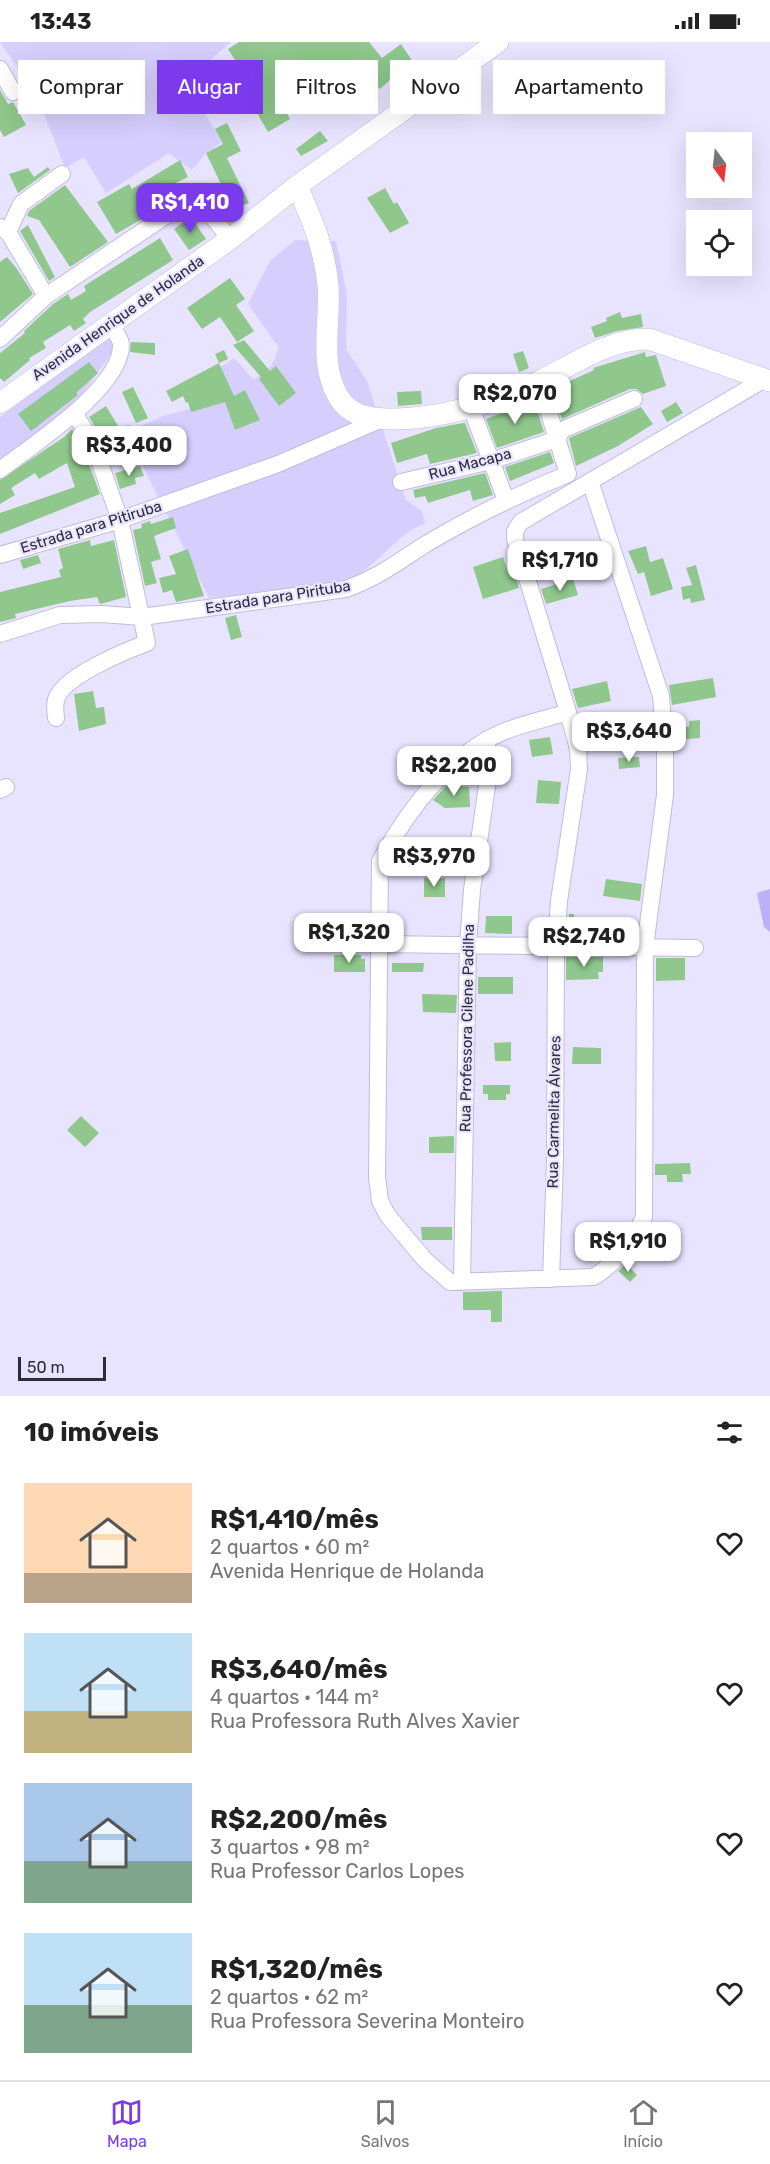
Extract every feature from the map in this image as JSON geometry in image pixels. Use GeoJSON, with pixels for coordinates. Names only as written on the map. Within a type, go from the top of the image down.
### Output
{"type":"FeatureCollection","features":[{"type":"Feature","properties":{"kind":"main road","name":"Avenida Henrique de Holanda"},"geometry":{"type":"LineString","coordinates":[[1,400],[230,240],[297,186],[498,42]]}},
{"type":"Feature","properties":{"kind":"main road"},"geometry":{"type":"LineString","coordinates":[[297,186],[316,228],[325,263],[328,286],[327,353],[339,397],[349,409],[363,417],[382,419],[471,408],[539,381],[596,351],[637,339],[649,339],[767,380]]}},
{"type":"Feature","properties":{"kind":"street"},"geometry":{"type":"LineString","coordinates":[[0,69],[13,92]]}},
{"type":"Feature","properties":{"kind":"street"},"geometry":{"type":"LineString","coordinates":[[46,296],[4,229],[21,204],[62,174]]}},
{"type":"Feature","properties":{"kind":"street"},"geometry":{"type":"LineString","coordinates":[[0,339],[46,296],[191,199],[204,206],[230,240]]}},
{"type":"Feature","properties":{"kind":"street"},"geometry":{"type":"LineString","coordinates":[[0,470],[74,413],[102,384],[119,354],[120,340],[109,324]]}},
{"type":"Feature","properties":{"kind":"street"},"geometry":{"type":"LineString","coordinates":[[568,711],[487,739],[445,770],[396,833],[380,861],[377,1177],[380,1202],[425,1260],[450,1282],[585,1279],[602,1272],[637,1232],[646,1205],[645,947],[665,795],[661,696],[590,481],[767,380]]}},
{"type":"Feature","properties":{"kind":"street"},"geometry":{"type":"LineString","coordinates":[[539,381],[557,439]]}},
{"type":"Feature","properties":{"kind":"street","name":"Rua Macapa"},"geometry":{"type":"LineString","coordinates":[[401,482],[491,461],[557,439],[562,430],[634,399]]}},
{"type":"Feature","properties":{"kind":"street"},"geometry":{"type":"LineString","coordinates":[[471,408],[506,500]]}},
{"type":"Feature","properties":{"kind":"street"},"geometry":{"type":"LineString","coordinates":[[56,718],[55,706],[58,694],[68,685],[112,656],[147,643],[120,520],[93,443],[74,413]]}},
{"type":"Feature","properties":{"kind":"street","name":"Estrada para Pitiruba"},"geometry":{"type":"LineString","coordinates":[[0,555],[120,520],[278,464],[382,419]]}},
{"type":"Feature","properties":{"kind":"street","name":"Estrada para Pirituba"},"geometry":{"type":"LineString","coordinates":[[0,634],[60,615],[102,614],[142,617],[345,589],[390,570],[426,544],[506,500],[568,474],[557,439]]}},
{"type":"Feature","properties":{"kind":"street","name":"Rua Carmelita Álvares"},"geometry":{"type":"LineString","coordinates":[[551,1280],[555,1160],[556,945],[559,901],[579,769],[578,749],[568,711],[514,539],[515,531],[521,522],[590,481]]}},
{"type":"Feature","properties":{"kind":"street","name":"Rua Professora Cilene Padilha"},"geometry":{"type":"LineString","coordinates":[[462,1282],[468,944],[471,890],[488,779],[487,739]]}},
{"type":"Feature","properties":{"kind":"street"},"geometry":{"type":"LineString","coordinates":[[380,944],[695,948]]}},
{"type":"Feature","properties":{"kind":"shaded area"},"geometry":{"type":"Polygon","coordinates":[[[0,42],[231,42],[210,60],[157,60],[157,114],[205,114],[222,142],[206,153],[192,170],[169,153],[106,193],[84,157],[65,168],[44,114],[145,114],[145,60],[18,60],[18,68],[0,42]]]}},
{"type":"Feature","properties":{"kind":"shaded area"},"geometry":{"type":"Polygon","coordinates":[[[295,240],[336,241],[347,295],[346,349],[367,381],[406,500],[422,511],[425,523],[397,541],[365,570],[345,581],[309,588],[209,598],[126,433],[163,416],[226,399],[215,371],[234,358],[254,380],[272,365],[279,348],[248,304],[270,261],[295,240]]]}},
{"type":"Feature","properties":{"kind":"shaded area"},"geometry":{"type":"Polygon","coordinates":[[[109,332],[119,343],[78,400],[0,463],[0,417],[109,332]]]}},
{"type":"Feature","properties":{"kind":"shaded area"},"geometry":{"type":"Polygon","coordinates":[[[770,889],[770,932],[764,927],[757,893],[770,889]]]}},
{"type":"Feature","properties":{"kind":"building"},"geometry":{"type":"Polygon","coordinates":[[[239,42],[369,42],[382,58],[401,44],[412,60],[390,60],[390,80],[380,89],[378,87],[378,60],[275,60],[275,114],[287,114],[290,119],[268,132],[257,114],[263,114],[263,60],[235,60],[228,49],[239,42]]]}},
{"type":"Feature","properties":{"kind":"building"},"geometry":{"type":"Polygon","coordinates":[[[0,90],[8,104],[13,102],[26,125],[4,137],[0,130],[0,90]]]}},
{"type":"Feature","properties":{"kind":"building"},"geometry":{"type":"Polygon","coordinates":[[[227,123],[241,151],[227,158],[249,203],[233,209],[206,153],[223,144],[215,129],[227,123]]]}},
{"type":"Feature","properties":{"kind":"building"},"geometry":{"type":"Polygon","coordinates":[[[320,131],[328,141],[301,156],[296,149],[320,131]]]}},
{"type":"Feature","properties":{"kind":"building"},"geometry":{"type":"Polygon","coordinates":[[[180,160],[188,177],[165,188],[172,198],[159,207],[151,196],[139,204],[147,216],[116,234],[97,202],[129,184],[132,189],[180,160]]]}},
{"type":"Feature","properties":{"kind":"building"},"geometry":{"type":"Polygon","coordinates":[[[48,167],[50,170],[18,193],[9,174],[28,168],[34,177],[48,167]]]}},
{"type":"Feature","properties":{"kind":"building"},"geometry":{"type":"Polygon","coordinates":[[[65,185],[108,242],[70,267],[39,220],[27,216],[29,211],[65,185]]]}},
{"type":"Feature","properties":{"kind":"building"},"geometry":{"type":"Polygon","coordinates":[[[385,188],[394,204],[397,202],[409,223],[390,233],[367,198],[385,188]]]}},
{"type":"Feature","properties":{"kind":"building"},"geometry":{"type":"Polygon","coordinates":[[[191,217],[206,239],[189,250],[174,229],[191,217]]]}},
{"type":"Feature","properties":{"kind":"building"},"geometry":{"type":"Polygon","coordinates":[[[28,225],[55,277],[49,281],[20,231],[28,225]]]}},
{"type":"Feature","properties":{"kind":"building"},"geometry":{"type":"Polygon","coordinates":[[[160,238],[173,260],[90,312],[83,319],[86,323],[74,331],[70,325],[43,342],[46,348],[29,358],[30,360],[4,382],[0,378],[0,353],[25,333],[24,331],[53,304],[68,294],[71,300],[86,291],[84,286],[160,238]]]}},
{"type":"Feature","properties":{"kind":"building"},"geometry":{"type":"Polygon","coordinates":[[[7,257],[33,294],[0,322],[0,262],[7,257]]]}},
{"type":"Feature","properties":{"kind":"building"},"geometry":{"type":"Polygon","coordinates":[[[230,278],[245,299],[236,305],[254,331],[237,342],[220,317],[202,329],[187,308],[230,278]]]}},
{"type":"Feature","properties":{"kind":"building"},"geometry":{"type":"Polygon","coordinates":[[[620,312],[622,318],[641,314],[643,327],[617,331],[595,338],[591,327],[607,321],[606,318],[620,312]]]}},
{"type":"Feature","properties":{"kind":"building"},"geometry":{"type":"Polygon","coordinates":[[[244,340],[270,371],[276,366],[296,393],[279,406],[259,379],[261,377],[233,345],[244,340]]]}},
{"type":"Feature","properties":{"kind":"building"},"geometry":{"type":"Polygon","coordinates":[[[131,342],[155,343],[155,355],[130,352],[131,342]]]}},
{"type":"Feature","properties":{"kind":"building"},"geometry":{"type":"Polygon","coordinates":[[[224,350],[228,359],[219,363],[215,354],[224,350]]]}},
{"type":"Feature","properties":{"kind":"building"},"geometry":{"type":"Polygon","coordinates":[[[523,351],[529,368],[519,372],[513,354],[523,351]]]}},
{"type":"Feature","properties":{"kind":"building"},"geometry":{"type":"Polygon","coordinates":[[[645,352],[646,357],[656,355],[666,386],[643,394],[636,389],[630,389],[562,419],[552,389],[594,370],[593,368],[645,352]]]}},
{"type":"Feature","properties":{"kind":"building"},"geometry":{"type":"Polygon","coordinates":[[[89,362],[98,373],[76,393],[78,395],[31,431],[18,414],[89,362]]]}},
{"type":"Feature","properties":{"kind":"building"},"geometry":{"type":"Polygon","coordinates":[[[219,363],[234,396],[245,390],[260,420],[235,430],[225,402],[191,412],[183,396],[172,402],[166,391],[219,363]]]}},
{"type":"Feature","properties":{"kind":"building"},"geometry":{"type":"Polygon","coordinates":[[[133,387],[148,418],[136,423],[122,392],[133,387]]]}},
{"type":"Feature","properties":{"kind":"building"},"geometry":{"type":"Polygon","coordinates":[[[421,391],[422,404],[398,406],[397,392],[421,391]]]}},
{"type":"Feature","properties":{"kind":"building"},"geometry":{"type":"Polygon","coordinates":[[[534,401],[544,432],[497,448],[486,419],[534,401]]]}},
{"type":"Feature","properties":{"kind":"building"},"geometry":{"type":"Polygon","coordinates":[[[676,402],[683,413],[667,422],[661,411],[676,402]]]}},
{"type":"Feature","properties":{"kind":"building"},"geometry":{"type":"Polygon","coordinates":[[[106,406],[118,426],[101,436],[89,417],[106,406]]]}},
{"type":"Feature","properties":{"kind":"building"},"geometry":{"type":"Polygon","coordinates":[[[641,407],[653,424],[618,446],[576,466],[569,438],[641,407]]]}},
{"type":"Feature","properties":{"kind":"building"},"geometry":{"type":"Polygon","coordinates":[[[465,423],[477,453],[430,464],[427,454],[397,463],[391,443],[436,428],[465,423]]]}},
{"type":"Feature","properties":{"kind":"building"},"geometry":{"type":"Polygon","coordinates":[[[129,425],[138,453],[129,456],[120,428],[129,425]]]}},
{"type":"Feature","properties":{"kind":"building"},"geometry":{"type":"Polygon","coordinates":[[[72,429],[83,448],[100,494],[0,534],[0,513],[75,487],[67,463],[39,479],[35,473],[11,488],[15,495],[0,504],[0,480],[64,437],[72,429]]]}},
{"type":"Feature","properties":{"kind":"building"},"geometry":{"type":"Polygon","coordinates":[[[550,452],[554,463],[510,481],[505,467],[550,452]]]}},
{"type":"Feature","properties":{"kind":"building"},"geometry":{"type":"Polygon","coordinates":[[[140,466],[144,476],[135,478],[136,484],[120,489],[115,473],[140,466]]]}},
{"type":"Feature","properties":{"kind":"building"},"geometry":{"type":"Polygon","coordinates":[[[485,473],[493,495],[473,501],[470,490],[428,503],[425,496],[415,498],[413,490],[485,473]]]}},
{"type":"Feature","properties":{"kind":"building"},"geometry":{"type":"Polygon","coordinates":[[[173,517],[176,528],[154,536],[161,559],[151,562],[157,583],[145,586],[133,530],[142,528],[141,524],[150,521],[151,524],[173,517]]]}},
{"type":"Feature","properties":{"kind":"building"},"geometry":{"type":"Polygon","coordinates":[[[90,540],[91,546],[114,540],[126,597],[100,604],[97,597],[70,601],[15,614],[16,618],[0,622],[0,592],[61,577],[59,570],[63,568],[58,549],[90,540]]]}},
{"type":"Feature","properties":{"kind":"building"},"geometry":{"type":"Polygon","coordinates":[[[561,545],[566,562],[536,571],[531,554],[561,545]]]}},
{"type":"Feature","properties":{"kind":"building"},"geometry":{"type":"Polygon","coordinates":[[[646,546],[650,562],[663,558],[673,589],[651,596],[644,572],[638,574],[628,551],[646,546]]]}},
{"type":"Feature","properties":{"kind":"building"},"geometry":{"type":"Polygon","coordinates":[[[188,549],[204,596],[176,602],[172,590],[163,593],[159,578],[176,574],[169,556],[188,549]]]}},
{"type":"Feature","properties":{"kind":"building"},"geometry":{"type":"Polygon","coordinates":[[[38,555],[41,563],[23,569],[20,560],[38,555]]]}},
{"type":"Feature","properties":{"kind":"building"},"geometry":{"type":"Polygon","coordinates":[[[503,557],[508,572],[514,571],[519,588],[483,599],[473,567],[503,557]]]}},
{"type":"Feature","properties":{"kind":"building"},"geometry":{"type":"Polygon","coordinates":[[[696,565],[705,600],[691,603],[690,598],[683,600],[681,587],[692,585],[686,568],[696,565]]]}},
{"type":"Feature","properties":{"kind":"building"},"geometry":{"type":"Polygon","coordinates":[[[573,579],[578,595],[546,604],[541,589],[573,579]]]}},
{"type":"Feature","properties":{"kind":"building"},"geometry":{"type":"Polygon","coordinates":[[[236,615],[242,637],[231,640],[225,618],[236,615]]]}},
{"type":"Feature","properties":{"kind":"building"},"geometry":{"type":"Polygon","coordinates":[[[713,678],[716,697],[672,705],[669,685],[713,678]]]}},
{"type":"Feature","properties":{"kind":"building"},"geometry":{"type":"Polygon","coordinates":[[[607,681],[611,701],[578,708],[572,689],[607,681]]]}},
{"type":"Feature","properties":{"kind":"building"},"geometry":{"type":"Polygon","coordinates":[[[93,691],[96,708],[104,707],[106,724],[79,731],[74,694],[93,691]]]}},
{"type":"Feature","properties":{"kind":"building"},"geometry":{"type":"Polygon","coordinates":[[[700,720],[700,738],[675,740],[674,728],[689,727],[689,721],[700,720]]]}},
{"type":"Feature","properties":{"kind":"building"},"geometry":{"type":"Polygon","coordinates":[[[550,737],[553,754],[532,757],[529,740],[550,737]]]}},
{"type":"Feature","properties":{"kind":"building"},"geometry":{"type":"Polygon","coordinates":[[[639,757],[640,767],[619,769],[618,758],[639,757]]]}},
{"type":"Feature","properties":{"kind":"building"},"geometry":{"type":"Polygon","coordinates":[[[538,780],[561,782],[559,804],[536,803],[538,780]]]}},
{"type":"Feature","properties":{"kind":"building"},"geometry":{"type":"Polygon","coordinates":[[[447,785],[469,787],[470,807],[445,808],[433,800],[447,785]]]}},
{"type":"Feature","properties":{"kind":"building"},"geometry":{"type":"Polygon","coordinates":[[[424,878],[445,878],[445,897],[424,897],[424,878]]]}},
{"type":"Feature","properties":{"kind":"building"},"geometry":{"type":"Polygon","coordinates":[[[606,879],[642,884],[640,901],[603,896],[606,879]]]}},
{"type":"Feature","properties":{"kind":"building"},"geometry":{"type":"Polygon","coordinates":[[[569,914],[574,914],[574,919],[597,918],[597,936],[574,936],[574,927],[568,927],[569,914]]]}},
{"type":"Feature","properties":{"kind":"building"},"geometry":{"type":"Polygon","coordinates":[[[486,916],[512,916],[512,934],[485,933],[486,916]]]}},
{"type":"Feature","properties":{"kind":"building"},"geometry":{"type":"Polygon","coordinates":[[[335,920],[355,920],[355,926],[362,926],[362,935],[335,936],[335,920]]]}},
{"type":"Feature","properties":{"kind":"building"},"geometry":{"type":"Polygon","coordinates":[[[334,955],[361,955],[361,959],[365,959],[365,972],[334,972],[334,955]]]}},
{"type":"Feature","properties":{"kind":"building"},"geometry":{"type":"Polygon","coordinates":[[[566,957],[603,957],[603,972],[598,972],[599,979],[566,980],[566,957]]]}},
{"type":"Feature","properties":{"kind":"building"},"geometry":{"type":"Polygon","coordinates":[[[656,958],[685,958],[685,980],[656,981],[656,958]]]}},
{"type":"Feature","properties":{"kind":"building"},"geometry":{"type":"Polygon","coordinates":[[[392,963],[424,963],[423,972],[392,972],[392,963]]]}},
{"type":"Feature","properties":{"kind":"building"},"geometry":{"type":"Polygon","coordinates":[[[478,977],[513,977],[513,994],[478,994],[478,977]]]}},
{"type":"Feature","properties":{"kind":"building"},"geometry":{"type":"Polygon","coordinates":[[[422,994],[457,995],[456,1013],[423,1012],[422,994]]]}},
{"type":"Feature","properties":{"kind":"building"},"geometry":{"type":"Polygon","coordinates":[[[511,1042],[511,1061],[495,1061],[494,1043],[511,1042]]]}},
{"type":"Feature","properties":{"kind":"building"},"geometry":{"type":"Polygon","coordinates":[[[573,1047],[601,1048],[601,1064],[572,1064],[573,1047]]]}},
{"type":"Feature","properties":{"kind":"building"},"geometry":{"type":"Polygon","coordinates":[[[483,1085],[510,1085],[510,1094],[506,1094],[506,1100],[488,1100],[488,1094],[483,1094],[483,1085]]]}},
{"type":"Feature","properties":{"kind":"building"},"geometry":{"type":"Polygon","coordinates":[[[81,1116],[99,1133],[85,1147],[67,1130],[81,1116]]]}},
{"type":"Feature","properties":{"kind":"building"},"geometry":{"type":"Polygon","coordinates":[[[454,1136],[454,1153],[429,1153],[429,1137],[454,1136]]]}},
{"type":"Feature","properties":{"kind":"building"},"geometry":{"type":"Polygon","coordinates":[[[690,1163],[691,1174],[682,1174],[683,1182],[667,1182],[667,1175],[655,1175],[655,1164],[690,1163]]]}},
{"type":"Feature","properties":{"kind":"building"},"geometry":{"type":"Polygon","coordinates":[[[421,1227],[452,1227],[452,1240],[422,1240],[421,1227]]]}},
{"type":"Feature","properties":{"kind":"building"},"geometry":{"type":"Polygon","coordinates":[[[626,1264],[637,1275],[630,1282],[618,1271],[626,1264]]]}},
{"type":"Feature","properties":{"kind":"building"},"geometry":{"type":"Polygon","coordinates":[[[502,1291],[502,1322],[491,1322],[491,1310],[463,1310],[463,1292],[502,1291]]]}}]}
